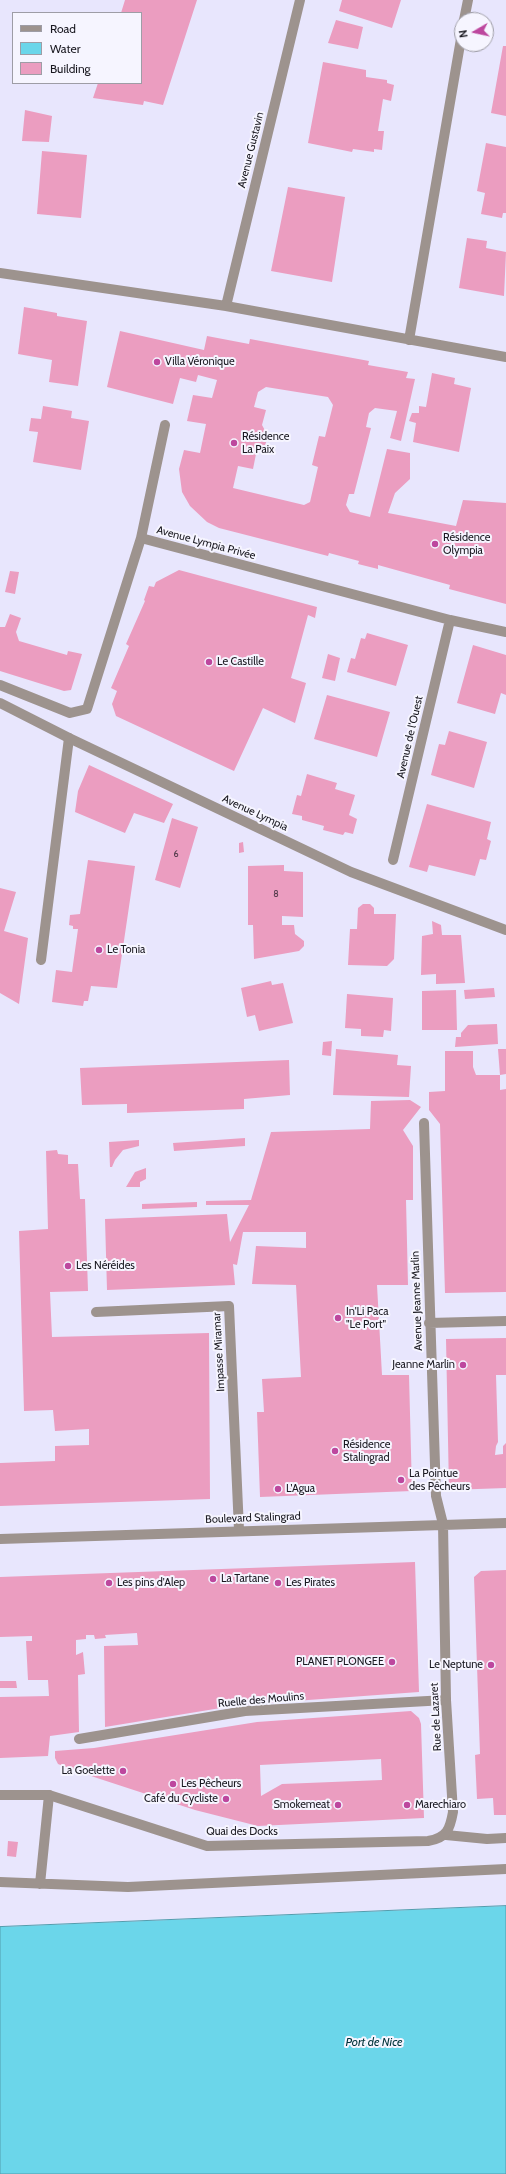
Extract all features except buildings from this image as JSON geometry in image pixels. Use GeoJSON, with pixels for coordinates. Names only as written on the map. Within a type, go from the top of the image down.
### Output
{"type":"FeatureCollection","features":[{"type":"Feature","properties":{"kind":"street","name":"Avenue Gustavin"},"geometry":{"type":"LineString","coordinates":[[226,306],[300,0]]}},
{"type":"Feature","properties":{"kind":"street"},"geometry":{"type":"LineString","coordinates":[[466,12],[468,0]]}},
{"type":"Feature","properties":{"kind":"street"},"geometry":{"type":"LineString","coordinates":[[409,340],[459,52]]}},
{"type":"Feature","properties":{"kind":"street"},"geometry":{"type":"LineString","coordinates":[[0,273],[226,306],[506,357]]}},
{"type":"Feature","properties":{"kind":"street"},"geometry":{"type":"LineString","coordinates":[[141,538],[165,425]]}},
{"type":"Feature","properties":{"kind":"street","name":"Avenue Lympia Privée"},"geometry":{"type":"LineString","coordinates":[[0,685],[70,713],[87,709],[141,538],[450,620],[506,632]]}},
{"type":"Feature","properties":{"kind":"street","name":"Avenue de l'Ouest"},"geometry":{"type":"LineString","coordinates":[[393,860],[450,620]]}},
{"type":"Feature","properties":{"kind":"street","name":"Avenue Lympia"},"geometry":{"type":"LineString","coordinates":[[0,703],[68,738],[351,872],[506,930]]}},
{"type":"Feature","properties":{"kind":"street"},"geometry":{"type":"LineString","coordinates":[[41,960],[68,738]]}},
{"type":"Feature","properties":{"kind":"street","name":"Avenue Jeanne Marlin"},"geometry":{"type":"LineString","coordinates":[[424,1123],[429,1323],[436,1496],[443,1524]]}},
{"type":"Feature","properties":{"kind":"street","name":"Impasse Miramar"},"geometry":{"type":"LineString","coordinates":[[96,1312],[229,1306],[239,1530]]}},
{"type":"Feature","properties":{"kind":"street"},"geometry":{"type":"LineString","coordinates":[[429,1323],[506,1320]]}},
{"type":"Feature","properties":{"kind":"street","name":"Boulevard Stalingrad"},"geometry":{"type":"LineString","coordinates":[[0,1539],[239,1530],[506,1523]]}},
{"type":"Feature","properties":{"kind":"street","name":"Rue de Lazaret"},"geometry":{"type":"LineString","coordinates":[[443,1524],[446,1700],[453,1812],[451,1825],[446,1835]]}},
{"type":"Feature","properties":{"kind":"street","name":"Ruelle des Moulins"},"geometry":{"type":"LineString","coordinates":[[79,1739],[245,1711],[446,1700]]}},
{"type":"Feature","properties":{"kind":"street","name":"Quai des Docks"},"geometry":{"type":"LineString","coordinates":[[0,1794],[49,1795],[207,1846],[428,1841],[438,1840],[446,1835],[506,1838]]}},
{"type":"Feature","properties":{"kind":"street"},"geometry":{"type":"LineString","coordinates":[[40,1884],[49,1795]]}},
{"type":"Feature","properties":{"kind":"street"},"geometry":{"type":"LineString","coordinates":[[0,1882],[128,1887],[506,1869]]}},
{"type":"Feature","properties":{"kind":"water","name":"Port de Nice"},"geometry":{"type":"Polygon","coordinates":[[[506,1906],[506,2174],[0,2174],[0,1927],[506,1906]]]}},
{"type":"Feature","properties":{"kind":"place","name":"Villa Véronique"},"geometry":{"type":"Point","coordinates":[157,362]}},
{"type":"Feature","properties":{"kind":"place","name":"Résidence La Paix"},"geometry":{"type":"Point","coordinates":[234,443]}},
{"type":"Feature","properties":{"kind":"place","name":"Résidence Olympia"},"geometry":{"type":"Point","coordinates":[435,544]}},
{"type":"Feature","properties":{"kind":"place","name":"Le Castille"},"geometry":{"type":"Point","coordinates":[209,662]}},
{"type":"Feature","properties":{"kind":"place","name":"Le Tonia"},"geometry":{"type":"Point","coordinates":[99,950]}},
{"type":"Feature","properties":{"kind":"place","name":"Les Néréides"},"geometry":{"type":"Point","coordinates":[68,1266]}},
{"type":"Feature","properties":{"kind":"place","name":"In'Li Paca \"Le Port\""},"geometry":{"type":"Point","coordinates":[338,1318]}},
{"type":"Feature","properties":{"kind":"place","name":"Jeanne Marlin"},"geometry":{"type":"Point","coordinates":[463,1365]}},
{"type":"Feature","properties":{"kind":"place","name":"Résidence Stalingrad"},"geometry":{"type":"Point","coordinates":[335,1451]}},
{"type":"Feature","properties":{"kind":"place","name":"La Pointue des Pêcheurs"},"geometry":{"type":"Point","coordinates":[401,1480]}},
{"type":"Feature","properties":{"kind":"place","name":"L'Agua"},"geometry":{"type":"Point","coordinates":[278,1489]}},
{"type":"Feature","properties":{"kind":"place","name":"La Tartane"},"geometry":{"type":"Point","coordinates":[213,1579]}},
{"type":"Feature","properties":{"kind":"place","name":"Les pins d'Alep"},"geometry":{"type":"Point","coordinates":[109,1583]}},
{"type":"Feature","properties":{"kind":"place","name":"Les Pirates"},"geometry":{"type":"Point","coordinates":[278,1583]}},
{"type":"Feature","properties":{"kind":"place","name":"PLANET PLONGEE"},"geometry":{"type":"Point","coordinates":[392,1662]}},
{"type":"Feature","properties":{"kind":"place","name":"Le Neptune"},"geometry":{"type":"Point","coordinates":[491,1665]}},
{"type":"Feature","properties":{"kind":"place","name":"La Goelette"},"geometry":{"type":"Point","coordinates":[123,1771]}},
{"type":"Feature","properties":{"kind":"place","name":"Les Pêcheurs"},"geometry":{"type":"Point","coordinates":[173,1784]}},
{"type":"Feature","properties":{"kind":"place","name":"Café du Cycliste"},"geometry":{"type":"Point","coordinates":[226,1799]}},
{"type":"Feature","properties":{"kind":"place","name":"Smokemeat"},"geometry":{"type":"Point","coordinates":[338,1805]}},
{"type":"Feature","properties":{"kind":"place","name":"Marechiaro"},"geometry":{"type":"Point","coordinates":[407,1805]}}]}
